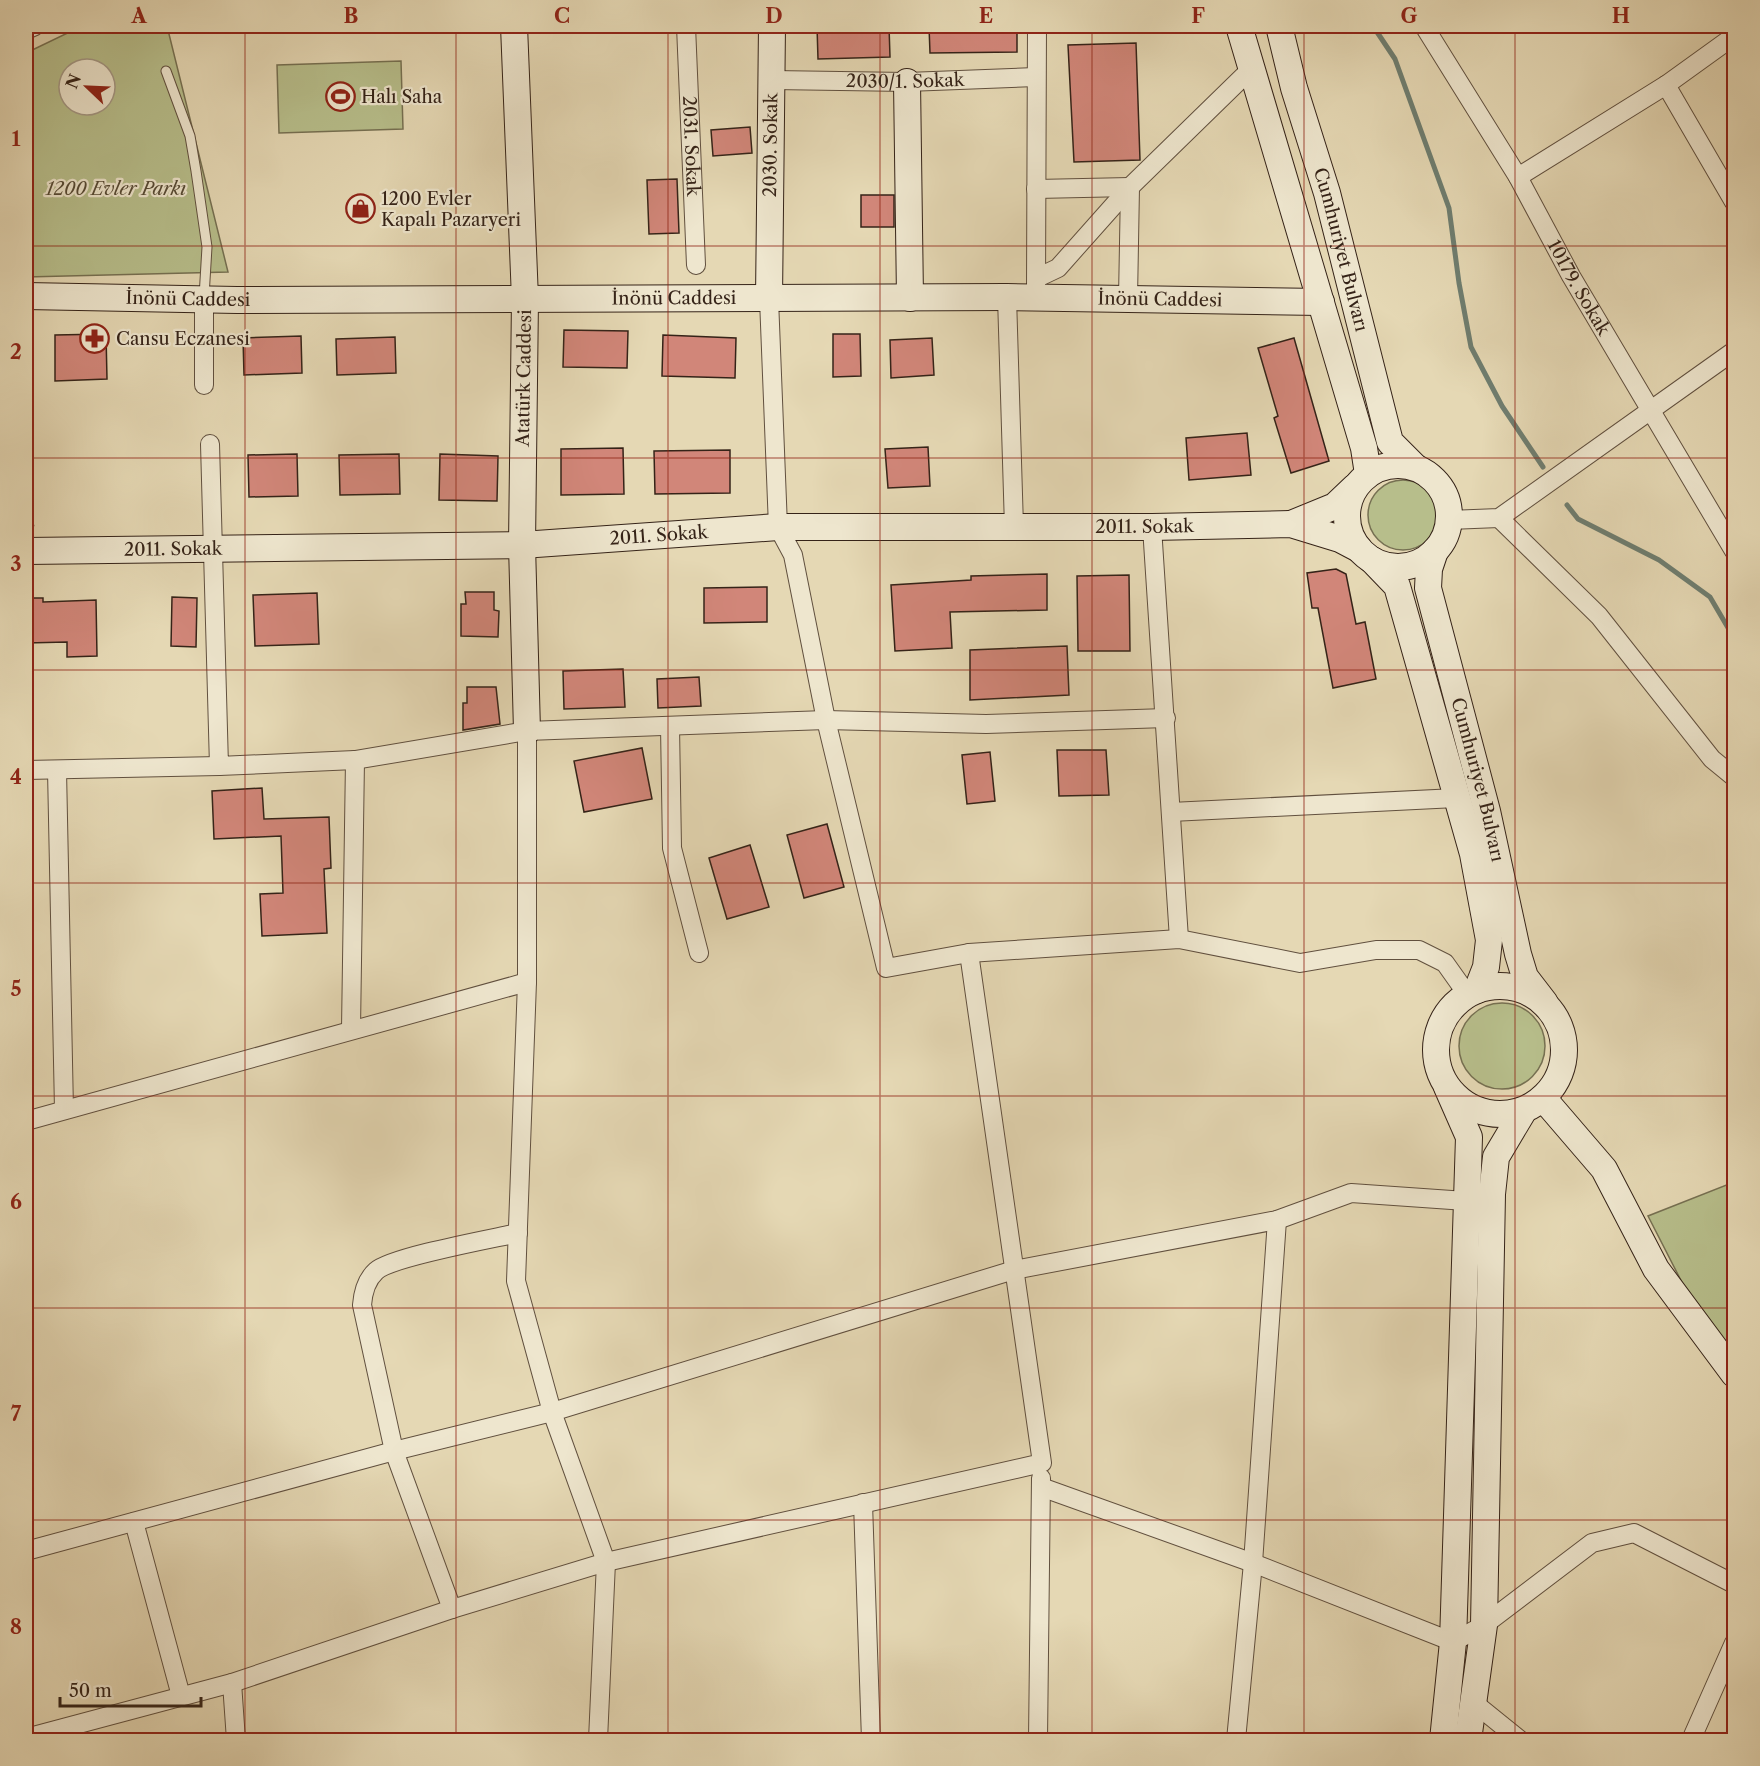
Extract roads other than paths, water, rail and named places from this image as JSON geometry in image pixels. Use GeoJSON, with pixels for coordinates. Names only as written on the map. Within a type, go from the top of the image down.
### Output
{"type":"FeatureCollection","features":[{"type":"Feature","properties":{"kind":"street"},"geometry":{"type":"LineString","coordinates":[[26,30],[35,26]]}},
{"type":"Feature","properties":{"kind":"street","name":"Atatürk Caddesi"},"geometry":{"type":"LineString","coordinates":[[514,26],[525,299],[522,545],[526,731]]}},
{"type":"Feature","properties":{"kind":"street","name":"2031. Sokak"},"geometry":{"type":"LineString","coordinates":[[686,26],[696,265]]}},
{"type":"Feature","properties":{"kind":"street","name":"2030. Sokak"},"geometry":{"type":"LineString","coordinates":[[770,299],[772,26]]}},
{"type":"Feature","properties":{"kind":"street"},"geometry":{"type":"LineString","coordinates":[[1036,288],[1037,26]]}},
{"type":"Feature","properties":{"kind":"street"},"geometry":{"type":"LineString","coordinates":[[1239,26],[1364,448],[1362,480],[1348,501],[1346,518],[1350,534],[1365,555],[1397,586],[1473,854],[1490,940],[1486,967],[1472,992]]}},
{"type":"Feature","properties":{"kind":"street","name":"Cumhuriyet Bulvarı"},"geometry":{"type":"LineString","coordinates":[[1280,26],[1294,88],[1335,226],[1390,442],[1415,467]]}},
{"type":"Feature","properties":{"kind":"street","name":"10179. Sokak"},"geometry":{"type":"LineString","coordinates":[[1424,26],[1518,177],[1571,276],[1734,551]]}},
{"type":"Feature","properties":{"kind":"street"},"geometry":{"type":"LineString","coordinates":[[1518,177],[1666,85],[1734,36]]}},
{"type":"Feature","properties":{"kind":"street"},"geometry":{"type":"LineString","coordinates":[[1036,288],[1058,268],[1130,188],[1252,68]]}},
{"type":"Feature","properties":{"kind":"street","name":"2030/1. Sokak"},"geometry":{"type":"LineString","coordinates":[[772,80],[907,82],[1036,77]]}},
{"type":"Feature","properties":{"kind":"street"},"geometry":{"type":"LineString","coordinates":[[907,82],[910,298]]}},
{"type":"Feature","properties":{"kind":"street"},"geometry":{"type":"LineString","coordinates":[[1666,85],[1734,202]]}},
{"type":"Feature","properties":{"kind":"street"},"geometry":{"type":"LineString","coordinates":[[1036,189],[1130,188]]}},
{"type":"Feature","properties":{"kind":"street"},"geometry":{"type":"LineString","coordinates":[[1128,299],[1130,188]]}},
{"type":"Feature","properties":{"kind":"street","name":"İnönü Caddesi"},"geometry":{"type":"LineString","coordinates":[[26,296],[204,299],[910,298],[1006,297],[1036,288],[1128,299],[1321,302]]}},
{"type":"Feature","properties":{"kind":"street"},"geometry":{"type":"LineString","coordinates":[[1006,297],[1014,526]]}},
{"type":"Feature","properties":{"kind":"street"},"geometry":{"type":"LineString","coordinates":[[204,299],[204,385]]}},
{"type":"Feature","properties":{"kind":"street"},"geometry":{"type":"LineString","coordinates":[[770,299],[778,527],[793,555],[826,720],[886,968],[969,953],[1179,939],[1300,963],[1376,950],[1419,950],[1445,963],[1472,992]]}},
{"type":"Feature","properties":{"kind":"street"},"geometry":{"type":"LineString","coordinates":[[1449,520],[1499,518],[1734,351]]}},
{"type":"Feature","properties":{"kind":"street"},"geometry":{"type":"LineString","coordinates":[[210,444],[219,766]]}},
{"type":"Feature","properties":{"kind":"street"},"geometry":{"type":"LineString","coordinates":[[1399,464],[1415,467],[1430,476],[1441,488],[1447,504],[1449,520],[1444,537],[1435,551],[1421,561],[1405,567],[1388,566],[1340,539],[1291,524],[1335,506],[1362,480],[1382,466],[1399,464]]}},
{"type":"Feature","properties":{"kind":"street"},"geometry":{"type":"LineString","coordinates":[[1499,518],[1599,616],[1712,759],[1734,777]]}},
{"type":"Feature","properties":{"kind":"street","name":"2011. Sokak"},"geometry":{"type":"LineString","coordinates":[[30,551],[522,545],[778,527],[1152,527],[1291,524]]}},
{"type":"Feature","properties":{"kind":"street"},"geometry":{"type":"LineString","coordinates":[[1152,527],[1179,939]]}},
{"type":"Feature","properties":{"kind":"street","name":"Cumhuriyet Bulvarı"},"geometry":{"type":"LineString","coordinates":[[1435,551],[1429,569],[1428,588],[1487,811],[1518,954],[1525,977],[1545,1003]]}},
{"type":"Feature","properties":{"kind":"street"},"geometry":{"type":"LineString","coordinates":[[26,770],[219,766],[355,760],[526,731],[826,720],[986,724],[1166,718]]}},
{"type":"Feature","properties":{"kind":"street"},"geometry":{"type":"LineString","coordinates":[[670,726],[672,848],[699,952]]}},
{"type":"Feature","properties":{"kind":"street"},"geometry":{"type":"LineString","coordinates":[[526,731],[527,982],[516,1281],[552,1412],[606,1562],[598,1740]]}},
{"type":"Feature","properties":{"kind":"street"},"geometry":{"type":"LineString","coordinates":[[351,1029],[355,760]]}},
{"type":"Feature","properties":{"kind":"street"},"geometry":{"type":"LineString","coordinates":[[57,770],[64,1110]]}},
{"type":"Feature","properties":{"kind":"street"},"geometry":{"type":"LineString","coordinates":[[1171,812],[1456,798]]}},
{"type":"Feature","properties":{"kind":"street"},"geometry":{"type":"LineString","coordinates":[[969,953],[1041,1463],[1038,1740]]}},
{"type":"Feature","properties":{"kind":"street"},"geometry":{"type":"LineString","coordinates":[[26,1121],[527,982]]}},
{"type":"Feature","properties":{"kind":"street"},"geometry":{"type":"LineString","coordinates":[[1443,1740],[1453,1641],[1469,1137],[1438,1067],[1436,1046],[1440,1026],[1451,1008],[1472,992],[1486,986],[1508,985],[1528,991],[1545,1003],[1557,1020],[1564,1040],[1564,1050],[1556,1081],[1534,1104],[1496,1157],[1492,1194],[1484,1625],[1468,1740]]}},
{"type":"Feature","properties":{"kind":"street"},"geometry":{"type":"LineString","coordinates":[[1447,1087],[1462,1102],[1482,1112],[1503,1114],[1534,1104]]}},
{"type":"Feature","properties":{"kind":"street"},"geometry":{"type":"LineString","coordinates":[[1534,1104],[1604,1169],[1656,1269],[1734,1374]]}},
{"type":"Feature","properties":{"kind":"street"},"geometry":{"type":"LineString","coordinates":[[26,1551],[394,1451],[552,1412],[1014,1270],[1277,1220],[1352,1193],[1466,1201]]}},
{"type":"Feature","properties":{"kind":"street"},"geometry":{"type":"LineString","coordinates":[[1236,1740],[1253,1563],[1277,1220]]}},
{"type":"Feature","properties":{"kind":"street"},"geometry":{"type":"LineString","coordinates":[[452,1609],[394,1451],[362,1305],[366,1286],[376,1271],[392,1262],[518,1233]]}},
{"type":"Feature","properties":{"kind":"street"},"geometry":{"type":"LineString","coordinates":[[26,1738],[232,1683],[452,1609],[606,1562],[1041,1463]]}},
{"type":"Feature","properties":{"kind":"street"},"geometry":{"type":"LineString","coordinates":[[1041,1487],[1253,1563],[1453,1641],[1484,1625],[1592,1543],[1634,1533],[1734,1584]]}},
{"type":"Feature","properties":{"kind":"street"},"geometry":{"type":"LineString","coordinates":[[863,1503],[871,1740]]}},
{"type":"Feature","properties":{"kind":"street"},"geometry":{"type":"LineString","coordinates":[[134,1522],[181,1696]]}},
{"type":"Feature","properties":{"kind":"street"},"geometry":{"type":"LineString","coordinates":[[1691,1740],[1734,1643]]}},
{"type":"Feature","properties":{"kind":"street"},"geometry":{"type":"LineString","coordinates":[[232,1683],[236,1740]]}},
{"type":"Feature","properties":{"kind":"street"},"geometry":{"type":"LineString","coordinates":[[1473,1702],[1520,1740]]}},
{"type":"Feature","properties":{"kind":"lane"},"geometry":{"type":"LineString","coordinates":[[166,71],[189,136],[196,171],[207,247],[204,299]]}},
{"type":"Feature","properties":{"kind":"waterway"},"geometry":{"type":"LineString","coordinates":[[1373,26],[1395,59],[1449,208],[1459,283],[1471,347],[1502,406],[1543,467]]}},
{"type":"Feature","properties":{"kind":"waterway"},"geometry":{"type":"LineString","coordinates":[[1567,505],[1578,519],[1659,560],[1710,597],[1734,638]]}},
{"type":"Feature","properties":{"kind":"place","name":"Halı Saha"},"geometry":{"type":"Point","coordinates":[340,97]}},
{"type":"Feature","properties":{"kind":"place","name":"1200 Evler Kapalı Pazaryeri"},"geometry":{"type":"Point","coordinates":[360,209]}},
{"type":"Feature","properties":{"kind":"place","name":"Cansu Eczanesi"},"geometry":{"type":"Point","coordinates":[95,339]}},
{"type":"Feature","properties":{"kind":"park label","name":"1200 Evler Parkı"},"geometry":{"type":"Point","coordinates":[116,189]}}]}
